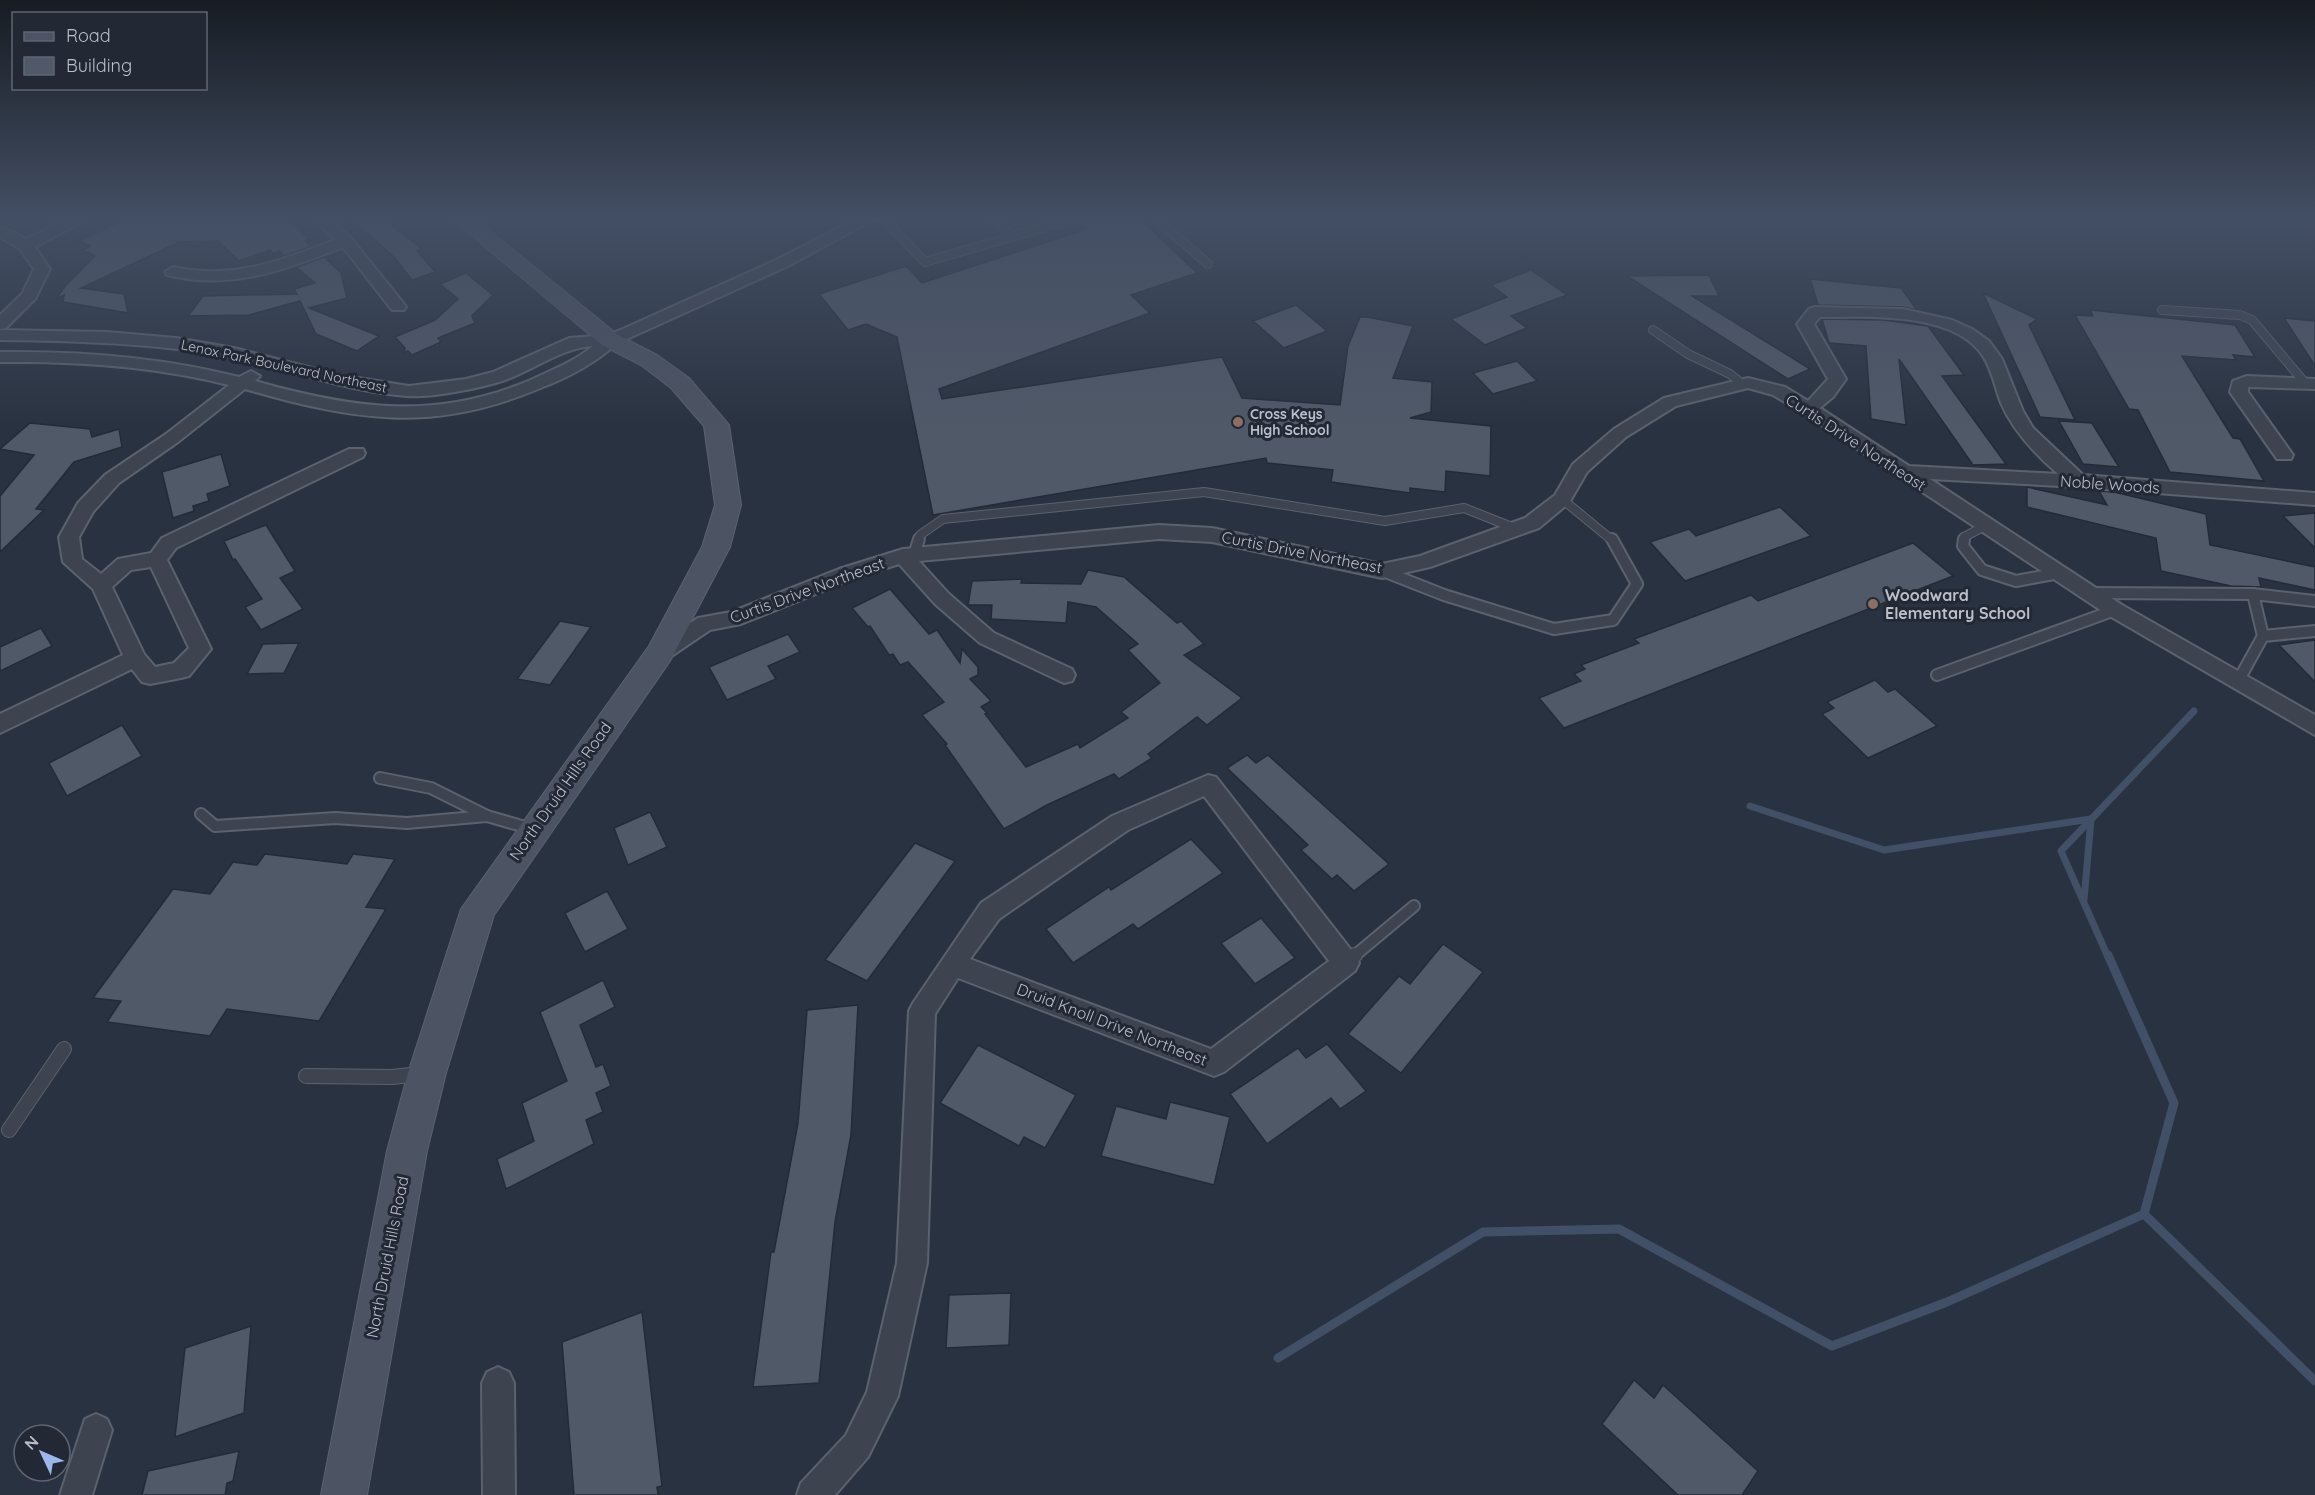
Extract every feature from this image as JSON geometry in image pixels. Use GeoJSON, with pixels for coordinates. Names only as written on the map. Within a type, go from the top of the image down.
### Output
{"type":"FeatureCollection","features":[{"type":"Feature","properties":{"kind":"main road","name":"North Druid Hills Road"},"geometry":{"type":"LineString","coordinates":[[344,1495],[407,1152],[427,1073],[478,909],[660,653],[716,547],[728,505],[716,424],[680,383],[648,360],[610,340],[546,288]]}},
{"type":"Feature","properties":{"kind":"street"},"geometry":{"type":"LineString","coordinates":[[0,324],[29,296],[33,288]]}},
{"type":"Feature","properties":{"kind":"street"},"geometry":{"type":"LineString","coordinates":[[383,288],[398,307]]}},
{"type":"Feature","properties":{"kind":"street"},"geometry":{"type":"LineString","coordinates":[[610,340],[727,288]]}},
{"type":"Feature","properties":{"kind":"street"},"geometry":{"type":"LineString","coordinates":[[1809,409],[1827,393],[1837,379],[1805,324],[1815,312],[1892,314],[1933,320],[1966,333],[1984,346],[2014,412],[2033,442],[2078,481]]}},
{"type":"Feature","properties":{"kind":"street","name":"Lenox Park Boulevard Northeast"},"geometry":{"type":"LineString","coordinates":[[0,335],[107,337],[176,343],[270,362],[339,380],[409,391],[466,384],[499,376],[574,342],[610,340]]}},
{"type":"Feature","properties":{"kind":"street","name":"Lenox Park Boulevard Northeast"},"geometry":{"type":"LineString","coordinates":[[0,357],[84,359],[151,365],[242,383],[312,403],[394,415],[432,412],[511,396],[590,359],[610,340]]}},
{"type":"Feature","properties":{"kind":"street"},"geometry":{"type":"LineString","coordinates":[[157,559],[200,649],[181,670],[150,676],[135,658],[101,585],[73,562],[69,537],[85,508],[112,479],[172,438],[270,362]]}},
{"type":"Feature","properties":{"kind":"street"},"geometry":{"type":"LineString","coordinates":[[2284,455],[2239,392],[2239,385],[2247,381],[2310,384]]}},
{"type":"Feature","properties":{"kind":"street","name":"Curtis Drive Northeast"},"geometry":{"type":"LineString","coordinates":[[660,653],[705,623],[734,619],[846,574],[908,555],[1159,532],[1212,535],[1382,571],[1423,562],[1532,523],[1562,499],[1580,468],[1620,433],[1670,402],[1741,383],[1779,391],[2115,610],[2315,726]]}},
{"type":"Feature","properties":{"kind":"street"},"geometry":{"type":"LineString","coordinates":[[101,585],[125,564],[157,559],[169,543],[356,453]]}},
{"type":"Feature","properties":{"kind":"street","name":"Noble Woods"},"geometry":{"type":"LineString","coordinates":[[1904,472],[2078,481],[2315,499]]}},
{"type":"Feature","properties":{"kind":"street"},"geometry":{"type":"LineString","coordinates":[[908,555],[942,599],[987,638],[1064,675]]}},
{"type":"Feature","properties":{"kind":"street"},"geometry":{"type":"LineString","coordinates":[[0,724],[135,658]]}},
{"type":"Feature","properties":{"kind":"street"},"geometry":{"type":"LineString","coordinates":[[813,1495],[856,1446],[882,1396],[912,1263],[922,1011],[990,911],[1120,823],[1208,784],[1346,963]]}},
{"type":"Feature","properties":{"kind":"street","name":"Druid Knoll Drive Northeast"},"geometry":{"type":"LineString","coordinates":[[952,964],[1214,1063],[1346,963]]}},
{"type":"Feature","properties":{"kind":"street"},"geometry":{"type":"LineString","coordinates":[[498,1383],[499,1495]]}},
{"type":"Feature","properties":{"kind":"street"},"geometry":{"type":"LineString","coordinates":[[76,1495],[96,1430]]}},
{"type":"Feature","properties":{"kind":"lane"},"geometry":{"type":"LineString","coordinates":[[2162,310],[2240,315],[2252,320],[2310,384]]}},
{"type":"Feature","properties":{"kind":"lane"},"geometry":{"type":"LineString","coordinates":[[1653,330],[1688,354],[1730,374],[1741,383]]}},
{"type":"Feature","properties":{"kind":"lane"},"geometry":{"type":"LineString","coordinates":[[908,555],[920,535],[943,519],[1204,492],[1386,521],[1464,508],[1517,529]]}},
{"type":"Feature","properties":{"kind":"lane"},"geometry":{"type":"LineString","coordinates":[[1382,571],[1444,595],[1554,629],[1613,620],[1637,584],[1612,539],[1562,499]]}},
{"type":"Feature","properties":{"kind":"lane"},"geometry":{"type":"LineString","coordinates":[[1985,526],[1964,537],[1963,546],[1982,570],[2016,581],[2058,573]]}},
{"type":"Feature","properties":{"kind":"lane"},"geometry":{"type":"LineString","coordinates":[[2089,593],[2253,594],[2315,601]]}},
{"type":"Feature","properties":{"kind":"lane"},"geometry":{"type":"LineString","coordinates":[[2233,680],[2242,674],[2263,636],[2253,594]]}},
{"type":"Feature","properties":{"kind":"lane"},"geometry":{"type":"LineString","coordinates":[[1937,675],[2115,610]]}},
{"type":"Feature","properties":{"kind":"lane"},"geometry":{"type":"LineString","coordinates":[[2263,636],[2315,632]]}},
{"type":"Feature","properties":{"kind":"lane"},"geometry":{"type":"LineString","coordinates":[[380,778],[431,788],[488,816],[533,829]]}},
{"type":"Feature","properties":{"kind":"lane"},"geometry":{"type":"LineString","coordinates":[[201,814],[215,826],[336,818],[407,823],[488,816]]}},
{"type":"Feature","properties":{"kind":"lane"},"geometry":{"type":"LineString","coordinates":[[1346,963],[1414,906]]}},
{"type":"Feature","properties":{"kind":"lane"},"geometry":{"type":"LineString","coordinates":[[9,1130],[64,1049]]}},
{"type":"Feature","properties":{"kind":"lane"},"geometry":{"type":"LineString","coordinates":[[306,1076],[392,1077],[427,1073]]}},
{"type":"Feature","properties":{"kind":"building"},"geometry":{"type":"Polygon","coordinates":[[[64,288],[81,288],[124,294],[128,313],[63,302],[64,295],[56,299],[64,288]]]}},
{"type":"Feature","properties":{"kind":"building"},"geometry":{"type":"Polygon","coordinates":[[[345,288],[347,298],[309,308],[379,336],[357,351],[316,334],[300,301],[249,315],[188,316],[203,296],[297,294],[294,289],[345,288]]]}},
{"type":"Feature","properties":{"kind":"building"},"geometry":{"type":"Polygon","coordinates":[[[445,288],[484,288],[493,295],[472,316],[475,323],[438,338],[441,342],[412,355],[408,351],[404,353],[405,348],[395,337],[435,320],[458,299],[445,288]]]}},
{"type":"Feature","properties":{"kind":"building"},"geometry":{"type":"Polygon","coordinates":[[[838,288],[1153,288],[1131,295],[1150,313],[939,389],[942,399],[1222,357],[1242,398],[1340,405],[1348,346],[1360,317],[1413,326],[1393,378],[1432,382],[1431,412],[1410,418],[1491,426],[1490,476],[1446,471],[1445,492],[1410,488],[1410,493],[1331,482],[1333,470],[1267,463],[1266,458],[933,515],[897,337],[866,324],[848,330],[819,294],[838,288]]]}},
{"type":"Feature","properties":{"kind":"building"},"geometry":{"type":"Polygon","coordinates":[[[1495,288],[1557,288],[1567,295],[1511,316],[1527,328],[1485,345],[1451,319],[1507,297],[1495,288]]]}},
{"type":"Feature","properties":{"kind":"building"},"geometry":{"type":"Polygon","coordinates":[[[1645,288],[1715,288],[1719,296],[1692,296],[1810,369],[1788,379],[1645,288]]]}},
{"type":"Feature","properties":{"kind":"building"},"geometry":{"type":"Polygon","coordinates":[[[1813,288],[1899,288],[1917,310],[1903,307],[1818,305],[1813,288]]]}},
{"type":"Feature","properties":{"kind":"building"},"geometry":{"type":"Polygon","coordinates":[[[1983,293],[2037,319],[2029,325],[2075,420],[2040,417],[1983,293]]]}},
{"type":"Feature","properties":{"kind":"building"},"geometry":{"type":"Polygon","coordinates":[[[1296,305],[1327,331],[1284,348],[1253,321],[1296,305]]]}},
{"type":"Feature","properties":{"kind":"building"},"geometry":{"type":"Polygon","coordinates":[[[2090,310],[2235,325],[2255,357],[2233,355],[2236,360],[2182,356],[2233,438],[2240,439],[2264,481],[2170,472],[2138,410],[2129,409],[2075,315],[2093,316],[2090,310]]]}},
{"type":"Feature","properties":{"kind":"building"},"geometry":{"type":"Polygon","coordinates":[[[2284,318],[2315,321],[2315,366],[2284,318]]]}},
{"type":"Feature","properties":{"kind":"building"},"geometry":{"type":"Polygon","coordinates":[[[1822,319],[1884,320],[1928,326],[1964,375],[1942,376],[2006,464],[1973,465],[1899,359],[1906,425],[1871,419],[1866,346],[1829,343],[1822,319]]]}},
{"type":"Feature","properties":{"kind":"building"},"geometry":{"type":"Polygon","coordinates":[[[1517,361],[1537,381],[1493,394],[1473,373],[1517,361]]]}},
{"type":"Feature","properties":{"kind":"building"},"geometry":{"type":"Polygon","coordinates":[[[2059,421],[2092,423],[2119,467],[2083,464],[2059,421]]]}},
{"type":"Feature","properties":{"kind":"building"},"geometry":{"type":"Polygon","coordinates":[[[30,423],[90,429],[92,437],[119,429],[122,447],[74,462],[36,509],[44,510],[0,552],[0,496],[34,455],[0,449],[30,423]]]}},
{"type":"Feature","properties":{"kind":"building"},"geometry":{"type":"Polygon","coordinates":[[[221,454],[230,486],[207,494],[209,501],[193,506],[194,511],[173,518],[162,472],[221,454]]]}},
{"type":"Feature","properties":{"kind":"building"},"geometry":{"type":"Polygon","coordinates":[[[2027,487],[2107,505],[2099,491],[2114,492],[2206,514],[2210,545],[2315,567],[2315,590],[2259,578],[2261,587],[2231,586],[2161,571],[2156,538],[2027,507],[2027,487]]]}},
{"type":"Feature","properties":{"kind":"building"},"geometry":{"type":"Polygon","coordinates":[[[1780,507],[1811,536],[1685,581],[1650,542],[1689,529],[1696,536],[1780,507]]]}},
{"type":"Feature","properties":{"kind":"building"},"geometry":{"type":"Polygon","coordinates":[[[2315,513],[2315,548],[2283,516],[2315,513]]]}},
{"type":"Feature","properties":{"kind":"building"},"geometry":{"type":"Polygon","coordinates":[[[266,525],[295,571],[280,578],[303,609],[261,630],[245,607],[262,599],[235,559],[233,560],[224,541],[266,525]]]}},
{"type":"Feature","properties":{"kind":"building"},"geometry":{"type":"Polygon","coordinates":[[[1913,543],[1953,576],[1564,728],[1539,698],[1581,681],[1574,674],[1585,669],[1581,665],[1639,643],[1634,639],[1751,595],[1758,601],[1913,543]]]}},
{"type":"Feature","properties":{"kind":"building"},"geometry":{"type":"Polygon","coordinates":[[[1088,570],[1124,577],[1177,623],[1181,621],[1204,644],[1184,655],[1242,698],[1207,725],[1197,717],[1148,754],[1152,758],[1119,779],[1114,774],[1047,805],[1004,829],[945,745],[947,744],[922,715],[944,702],[908,662],[900,665],[893,654],[889,655],[870,626],[868,627],[852,608],[890,589],[929,634],[937,630],[960,663],[962,649],[978,667],[978,675],[970,679],[991,701],[981,707],[1026,767],[1078,744],[1080,748],[1128,718],[1121,712],[1160,683],[1128,650],[1138,644],[1096,607],[1068,602],[1066,623],[991,619],[992,605],[968,605],[972,581],[1022,579],[1021,583],[1081,584],[1088,570]]]}},
{"type":"Feature","properties":{"kind":"building"},"geometry":{"type":"Polygon","coordinates":[[[560,621],[591,627],[550,685],[517,679],[560,621]]]}},
{"type":"Feature","properties":{"kind":"building"},"geometry":{"type":"Polygon","coordinates":[[[41,628],[52,646],[0,671],[0,647],[41,628]]]}},
{"type":"Feature","properties":{"kind":"building"},"geometry":{"type":"Polygon","coordinates":[[[788,634],[800,652],[768,666],[776,679],[727,700],[709,667],[788,634]]]}},
{"type":"Feature","properties":{"kind":"building"},"geometry":{"type":"Polygon","coordinates":[[[2315,640],[2315,682],[2279,645],[2315,640]]]}},
{"type":"Feature","properties":{"kind":"building"},"geometry":{"type":"Polygon","coordinates":[[[299,643],[284,673],[247,674],[263,644],[299,643]]]}},
{"type":"Feature","properties":{"kind":"building"},"geometry":{"type":"Polygon","coordinates":[[[1875,680],[1888,692],[1895,689],[1937,726],[1868,758],[1822,714],[1834,708],[1827,702],[1875,680]]]}},
{"type":"Feature","properties":{"kind":"building"},"geometry":{"type":"Polygon","coordinates":[[[122,725],[142,756],[67,796],[49,763],[122,725]]]}},
{"type":"Feature","properties":{"kind":"building"},"geometry":{"type":"Polygon","coordinates":[[[1247,755],[1256,763],[1268,755],[1389,864],[1354,891],[1337,875],[1332,879],[1301,850],[1308,845],[1227,768],[1247,755]]]}},
{"type":"Feature","properties":{"kind":"building"},"geometry":{"type":"Polygon","coordinates":[[[650,812],[667,847],[628,865],[614,828],[650,812]]]}},
{"type":"Feature","properties":{"kind":"building"},"geometry":{"type":"Polygon","coordinates":[[[1191,839],[1223,873],[1138,929],[1133,924],[1073,963],[1046,929],[1109,887],[1111,890],[1191,839]]]}},
{"type":"Feature","properties":{"kind":"building"},"geometry":{"type":"Polygon","coordinates":[[[915,843],[955,861],[867,981],[825,960],[915,843]]]}},
{"type":"Feature","properties":{"kind":"building"},"geometry":{"type":"Polygon","coordinates":[[[265,854],[347,864],[353,854],[395,859],[366,907],[386,909],[319,1021],[227,1009],[210,1036],[107,1022],[121,1001],[93,998],[173,889],[210,894],[233,862],[257,865],[265,854]]]}},
{"type":"Feature","properties":{"kind":"building"},"geometry":{"type":"Polygon","coordinates":[[[607,891],[628,929],[585,952],[565,913],[607,891]]]}},
{"type":"Feature","properties":{"kind":"building"},"geometry":{"type":"Polygon","coordinates":[[[1261,918],[1295,958],[1255,984],[1221,943],[1261,918]]]}},
{"type":"Feature","properties":{"kind":"building"},"geometry":{"type":"Polygon","coordinates":[[[1443,944],[1483,972],[1401,1073],[1348,1034],[1399,976],[1410,984],[1443,944]]]}},
{"type":"Feature","properties":{"kind":"building"},"geometry":{"type":"Polygon","coordinates":[[[603,980],[615,1007],[580,1025],[596,1067],[603,1064],[611,1086],[596,1093],[603,1112],[586,1120],[594,1144],[506,1189],[497,1159],[534,1141],[522,1103],[567,1081],[540,1012],[603,980]]]}},
{"type":"Feature","properties":{"kind":"building"},"geometry":{"type":"Polygon","coordinates":[[[858,1005],[851,1135],[835,1222],[819,1383],[753,1387],[771,1252],[774,1252],[798,1123],[807,1010],[858,1005]]]}},
{"type":"Feature","properties":{"kind":"building"},"geometry":{"type":"Polygon","coordinates":[[[1327,1044],[1366,1091],[1340,1109],[1331,1098],[1267,1144],[1230,1094],[1298,1048],[1306,1058],[1327,1044]]]}},
{"type":"Feature","properties":{"kind":"building"},"geometry":{"type":"Polygon","coordinates":[[[978,1045],[1076,1095],[1045,1148],[1024,1137],[1019,1146],[940,1103],[978,1045]]]}},
{"type":"Feature","properties":{"kind":"building"},"geometry":{"type":"Polygon","coordinates":[[[1170,1102],[1230,1117],[1214,1185],[1101,1156],[1116,1106],[1166,1119],[1170,1102]]]}},
{"type":"Feature","properties":{"kind":"building"},"geometry":{"type":"Polygon","coordinates":[[[1011,1293],[1009,1345],[946,1348],[949,1295],[1011,1293]]]}},
{"type":"Feature","properties":{"kind":"building"},"geometry":{"type":"Polygon","coordinates":[[[642,1312],[662,1486],[657,1487],[658,1495],[574,1495],[562,1342],[642,1312]]]}},
{"type":"Feature","properties":{"kind":"building"},"geometry":{"type":"Polygon","coordinates":[[[251,1326],[244,1413],[175,1437],[185,1348],[251,1326]]]}},
{"type":"Feature","properties":{"kind":"building"},"geometry":{"type":"Polygon","coordinates":[[[1634,1380],[1654,1398],[1663,1385],[1758,1471],[1742,1495],[1678,1495],[1602,1424],[1634,1380]]]}},
{"type":"Feature","properties":{"kind":"building"},"geometry":{"type":"Polygon","coordinates":[[[239,1451],[233,1481],[227,1483],[225,1495],[142,1495],[148,1471],[239,1451]]]}},
{"type":"Feature","properties":{"kind":"waterway"},"geometry":{"type":"LineString","coordinates":[[2091,819],[2194,711]]}},
{"type":"Feature","properties":{"kind":"waterway"},"geometry":{"type":"LineString","coordinates":[[1750,806],[1884,850],[2091,819]]}},
{"type":"Feature","properties":{"kind":"waterway"},"geometry":{"type":"LineString","coordinates":[[2084,900],[2091,819]]}},
{"type":"Feature","properties":{"kind":"waterway"},"geometry":{"type":"LineString","coordinates":[[2091,819],[2061,851],[2108,957]]}},
{"type":"Feature","properties":{"kind":"waterway"},"geometry":{"type":"LineString","coordinates":[[2108,955],[2174,1103],[2144,1214]]}},
{"type":"Feature","properties":{"kind":"waterway"},"geometry":{"type":"LineString","coordinates":[[1278,1358],[1483,1232],[1619,1229],[1832,1346],[1947,1302],[2144,1214]]}},
{"type":"Feature","properties":{"kind":"waterway"},"geometry":{"type":"LineString","coordinates":[[2144,1214],[2315,1381]]}},
{"type":"Feature","properties":{"kind":"place","name":"Cross Keys High School"},"geometry":{"type":"Point","coordinates":[1238,422]}},
{"type":"Feature","properties":{"kind":"place","name":"Woodward Elementary School"},"geometry":{"type":"Point","coordinates":[1873,604]}}]}
